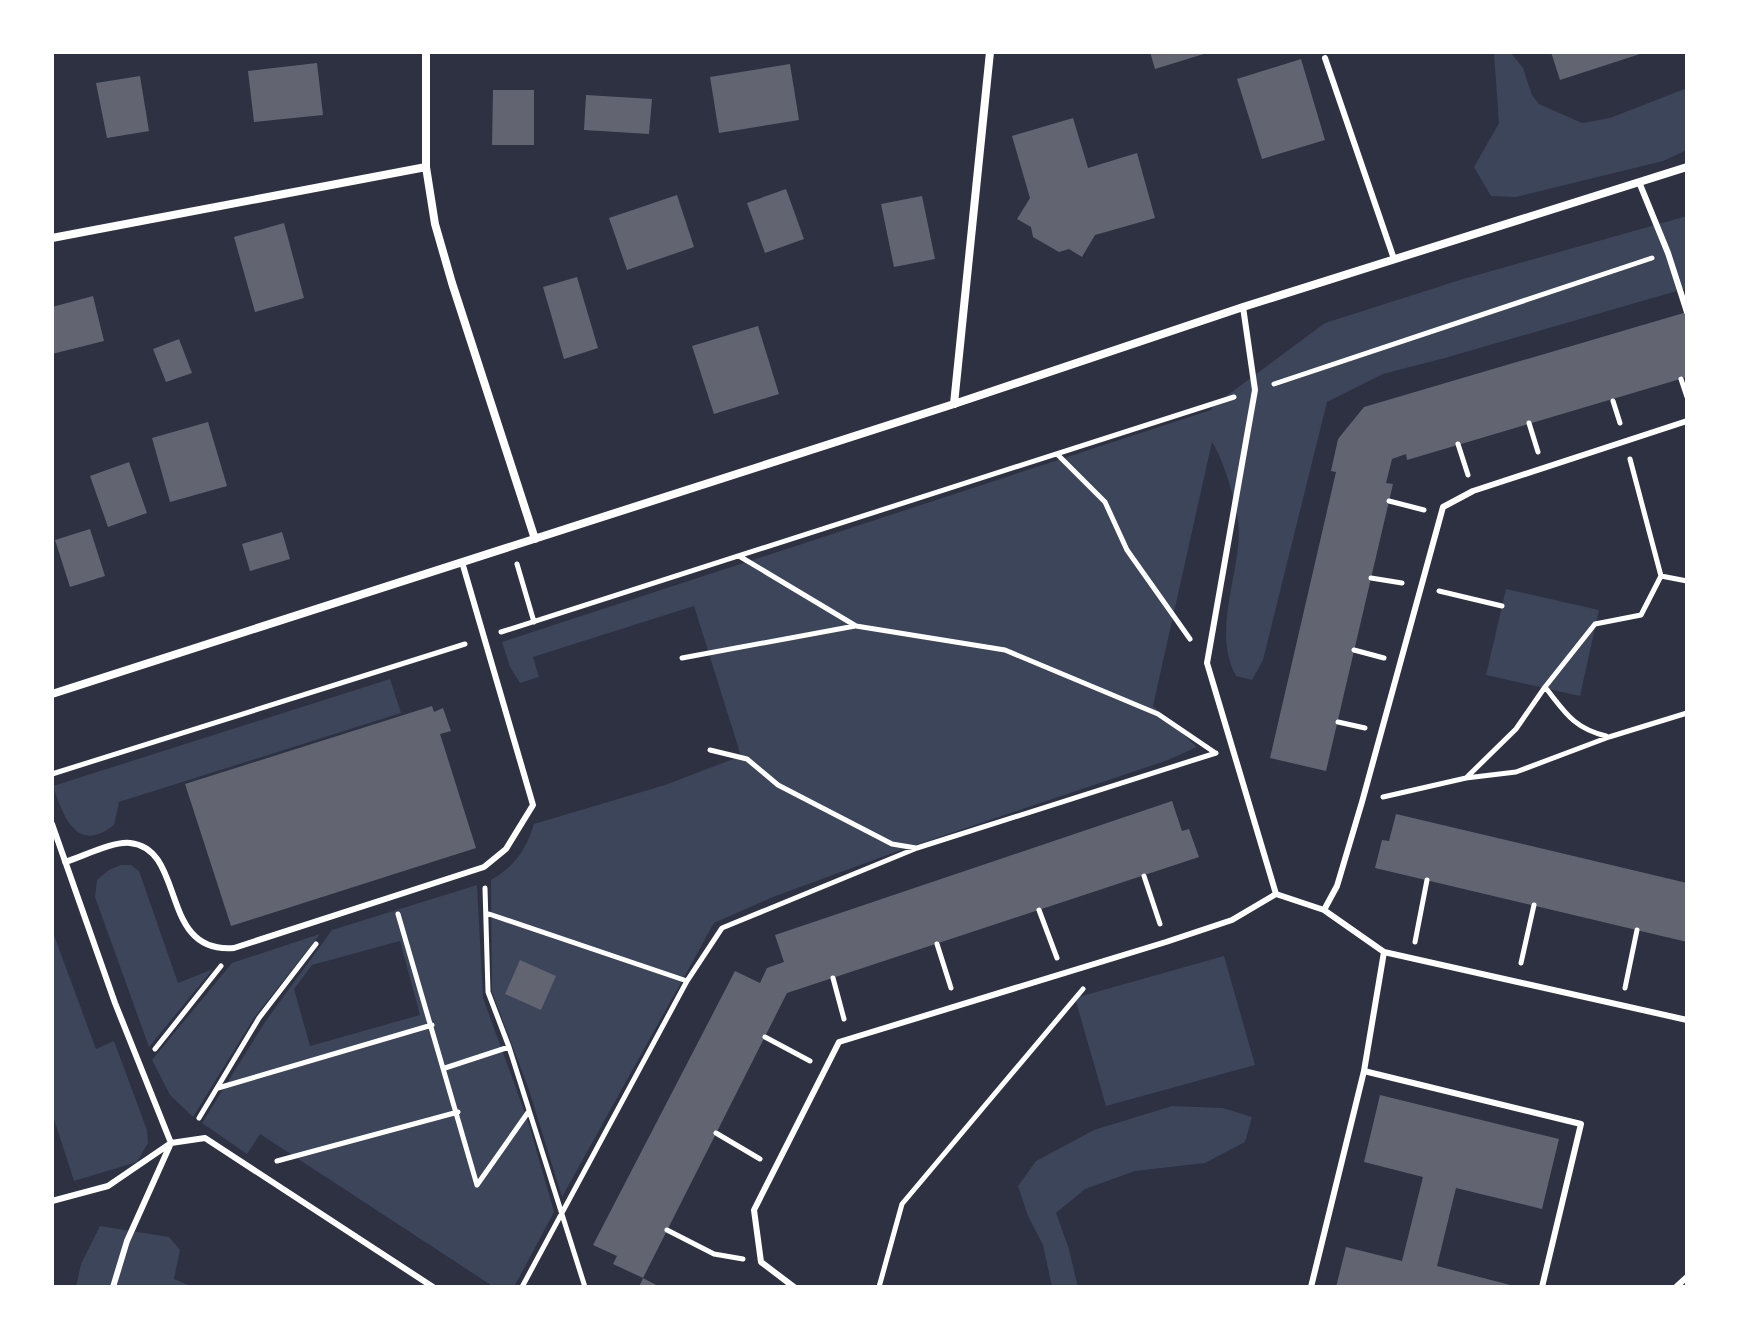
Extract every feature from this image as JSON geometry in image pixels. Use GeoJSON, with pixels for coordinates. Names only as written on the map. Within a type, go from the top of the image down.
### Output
{"type":"FeatureCollection","features":[{"type":"Feature","properties":{"kind":"street"},"geometry":{"type":"LineString","coordinates":[[426,52],[426,167],[435,224],[535,539]]}},
{"type":"Feature","properties":{"kind":"street"},"geometry":{"type":"LineString","coordinates":[[954,404],[990,52]]}},
{"type":"Feature","properties":{"kind":"street"},"geometry":{"type":"LineString","coordinates":[[52,238],[426,167]]}},
{"type":"Feature","properties":{"kind":"street"},"geometry":{"type":"LineString","coordinates":[[52,694],[954,404],[1243,307],[1687,167]]}},
{"type":"Feature","properties":{"kind":"lane"},"geometry":{"type":"LineString","coordinates":[[1325,58],[1394,259]]}},
{"type":"Feature","properties":{"kind":"lane"},"geometry":{"type":"LineString","coordinates":[[1639,182],[1668,253],[1687,312]]}},
{"type":"Feature","properties":{"kind":"lane"},"geometry":{"type":"LineString","coordinates":[[1243,307],[1255,390],[1207,663],[1276,894]]}},
{"type":"Feature","properties":{"kind":"lane"},"geometry":{"type":"LineString","coordinates":[[1324,910],[1337,886],[1362,802],[1443,507],[1473,491],[1687,421]]}},
{"type":"Feature","properties":{"kind":"lane"},"geometry":{"type":"LineString","coordinates":[[65,862],[121,843],[141,845],[157,858],[185,924],[206,946],[220,949],[234,948],[484,867],[506,849],[533,805],[462,562]]}},
{"type":"Feature","properties":{"kind":"lane"},"geometry":{"type":"LineString","coordinates":[[52,824],[140,1069],[171,1143],[127,1241],[113,1287]]}},
{"type":"Feature","properties":{"kind":"lane"},"geometry":{"type":"LineString","coordinates":[[794,1287],[761,1262],[754,1210],[839,1042],[1232,920],[1276,894],[1324,910],[1384,952],[1687,1020]]}},
{"type":"Feature","properties":{"kind":"lane"},"geometry":{"type":"LineString","coordinates":[[1311,1287],[1364,1071],[1384,952]]}},
{"type":"Feature","properties":{"kind":"lane"},"geometry":{"type":"LineString","coordinates":[[1364,1071],[1581,1124],[1542,1287]]}},
{"type":"Feature","properties":{"kind":"lane"},"geometry":{"type":"LineString","coordinates":[[52,1201],[108,1186],[171,1143],[205,1138],[433,1287]]}},
{"type":"Feature","properties":{"kind":"lane"},"geometry":{"type":"LineString","coordinates":[[1676,1287],[1687,1277]]}},
{"type":"Feature","properties":{"kind":"path"},"geometry":{"type":"LineString","coordinates":[[52,774],[1057,454],[1668,253]]}},
{"type":"Feature","properties":{"kind":"path"},"geometry":{"type":"LineString","coordinates":[[1681,379],[1687,397]]}},
{"type":"Feature","properties":{"kind":"path"},"geometry":{"type":"LineString","coordinates":[[1529,423],[1542,469]]}},
{"type":"Feature","properties":{"kind":"path"},"geometry":{"type":"LineString","coordinates":[[1466,778],[1516,729],[1595,624],[1641,615],[1661,576],[1625,441]]}},
{"type":"Feature","properties":{"kind":"path"},"geometry":{"type":"LineString","coordinates":[[1458,444],[1473,491]]}},
{"type":"Feature","properties":{"kind":"path"},"geometry":{"type":"LineString","coordinates":[[1057,454],[1105,502],[1127,550],[1207,663]]}},
{"type":"Feature","properties":{"kind":"path"},"geometry":{"type":"LineString","coordinates":[[1389,501],[1441,514]]}},
{"type":"Feature","properties":{"kind":"path"},"geometry":{"type":"LineString","coordinates":[[739,556],[856,626]]}},
{"type":"Feature","properties":{"kind":"path"},"geometry":{"type":"LineString","coordinates":[[1661,576],[1687,581]]}},
{"type":"Feature","properties":{"kind":"path"},"geometry":{"type":"LineString","coordinates":[[1371,578],[1502,606]]}},
{"type":"Feature","properties":{"kind":"path"},"geometry":{"type":"LineString","coordinates":[[682,658],[856,626],[1005,650],[1158,714],[1215,753]]}},
{"type":"Feature","properties":{"kind":"path"},"geometry":{"type":"LineString","coordinates":[[1354,650],[1400,662]]}},
{"type":"Feature","properties":{"kind":"path"},"geometry":{"type":"LineString","coordinates":[[1545,687],[1573,722],[1590,732],[1609,737]]}},
{"type":"Feature","properties":{"kind":"path"},"geometry":{"type":"LineString","coordinates":[[1362,802],[1466,778],[1516,772],[1609,737],[1687,713]]}},
{"type":"Feature","properties":{"kind":"path"},"geometry":{"type":"LineString","coordinates":[[522,1287],[687,981],[722,928],[917,848],[1232,748]]}},
{"type":"Feature","properties":{"kind":"path"},"geometry":{"type":"LineString","coordinates":[[710,750],[747,759],[778,785],[892,844],[917,848]]}},
{"type":"Feature","properties":{"kind":"path"},"geometry":{"type":"LineString","coordinates":[[1144,876],[1166,942]]}},
{"type":"Feature","properties":{"kind":"path"},"geometry":{"type":"LineString","coordinates":[[1412,959],[1427,880]]}},
{"type":"Feature","properties":{"kind":"path"},"geometry":{"type":"LineString","coordinates":[[393,897],[477,1185],[529,1111]]}},
{"type":"Feature","properties":{"kind":"path"},"geometry":{"type":"LineString","coordinates":[[1517,982],[1534,905]]}},
{"type":"Feature","properties":{"kind":"path"},"geometry":{"type":"LineString","coordinates":[[1039,910],[1063,974]]}},
{"type":"Feature","properties":{"kind":"path"},"geometry":{"type":"LineString","coordinates":[[585,1287],[509,1047],[488,992],[486,913],[687,981]]}},
{"type":"Feature","properties":{"kind":"path"},"geometry":{"type":"LineString","coordinates":[[171,1143],[199,1118],[259,1018],[337,915]]}},
{"type":"Feature","properties":{"kind":"path"},"geometry":{"type":"LineString","coordinates":[[1621,1005],[1637,930]]}},
{"type":"Feature","properties":{"kind":"path"},"geometry":{"type":"LineString","coordinates":[[937,944],[957,1006]]}},
{"type":"Feature","properties":{"kind":"path"},"geometry":{"type":"LineString","coordinates":[[140,1069],[234,948]]}},
{"type":"Feature","properties":{"kind":"path"},"geometry":{"type":"LineString","coordinates":[[879,1287],[902,1204],[1107,960]]}},
{"type":"Feature","properties":{"kind":"path"},"geometry":{"type":"LineString","coordinates":[[833,978],[849,1039]]}},
{"type":"Feature","properties":{"kind":"path"},"geometry":{"type":"LineString","coordinates":[[217,1088],[432,1025]]}},
{"type":"Feature","properties":{"kind":"path"},"geometry":{"type":"LineString","coordinates":[[765,1037],[826,1069]]}},
{"type":"Feature","properties":{"kind":"path"},"geometry":{"type":"LineString","coordinates":[[445,1068],[509,1047]]}},
{"type":"Feature","properties":{"kind":"path"},"geometry":{"type":"LineString","coordinates":[[250,1168],[458,1112]]}},
{"type":"Feature","properties":{"kind":"path"},"geometry":{"type":"LineString","coordinates":[[716,1133],[776,1168]]}},
{"type":"Feature","properties":{"kind":"path"},"geometry":{"type":"LineString","coordinates":[[667,1230],[714,1254],[761,1262]]}},
{"type":"Feature","properties":{"kind":"shaded area"},"geometry":{"type":"Polygon","coordinates":[[[1510,52],[1523,68],[1532,95],[1539,104],[1582,123],[1610,118],[1687,88],[1687,150],[1663,161],[1516,197],[1491,196],[1474,167],[1499,123],[1494,54],[1510,52]]]}},
{"type":"Feature","properties":{"kind":"shaded area"},"geometry":{"type":"Polygon","coordinates":[[[1687,216],[1687,288],[1383,374],[1327,402],[1263,660],[1252,680],[1236,676],[1229,659],[1226,623],[1239,530],[1230,484],[1212,442],[1153,706],[1197,747],[1168,760],[898,851],[773,897],[714,923],[562,1197],[529,1090],[492,992],[491,880],[507,869],[518,856],[534,824],[665,785],[741,756],[694,606],[533,657],[539,677],[520,683],[510,667],[502,642],[1211,410],[1325,323],[1463,279],[1687,216]]]}},
{"type":"Feature","properties":{"kind":"shaded area"},"geometry":{"type":"Polygon","coordinates":[[[1506,589],[1599,610],[1580,696],[1486,675],[1506,589]]]}},
{"type":"Feature","properties":{"kind":"shaded area"},"geometry":{"type":"Polygon","coordinates":[[[390,679],[401,713],[119,802],[114,825],[101,833],[90,836],[81,833],[73,828],[61,809],[53,786],[390,679]]]}},
{"type":"Feature","properties":{"kind":"shaded area"},"geometry":{"type":"Polygon","coordinates":[[[121,865],[131,865],[139,871],[178,983],[213,969],[149,1047],[95,897],[97,880],[121,865]]]}},
{"type":"Feature","properties":{"kind":"shaded area"},"geometry":{"type":"Polygon","coordinates":[[[477,885],[483,998],[529,1124],[554,1212],[514,1287],[494,1287],[260,1134],[247,1154],[202,1123],[265,1022],[332,930],[477,885]],[[400,941],[312,965],[294,989],[310,1046],[420,1015],[400,941]]]}},
{"type":"Feature","properties":{"kind":"shaded area"},"geometry":{"type":"Polygon","coordinates":[[[52,930],[96,1049],[114,1041],[147,1130],[148,1143],[137,1162],[74,1181],[52,1113],[52,930]]]}},
{"type":"Feature","properties":{"kind":"shaded area"},"geometry":{"type":"Polygon","coordinates":[[[320,934],[254,1018],[193,1117],[170,1095],[152,1060],[232,963],[320,934]]]}},
{"type":"Feature","properties":{"kind":"shaded area"},"geometry":{"type":"Polygon","coordinates":[[[1224,956],[1255,1065],[1106,1106],[1075,998],[1224,956]]]}},
{"type":"Feature","properties":{"kind":"shaded area"},"geometry":{"type":"Polygon","coordinates":[[[1172,1106],[1223,1108],[1252,1117],[1245,1142],[1205,1163],[1135,1171],[1085,1189],[1056,1213],[1078,1287],[1052,1287],[1043,1245],[1028,1216],[1018,1186],[1036,1161],[1094,1130],[1172,1106]]]}},
{"type":"Feature","properties":{"kind":"shaded area"},"geometry":{"type":"Polygon","coordinates":[[[100,1226],[169,1237],[180,1250],[174,1279],[193,1287],[76,1287],[81,1264],[100,1226]]]}},
{"type":"Feature","properties":{"kind":"building"},"geometry":{"type":"Polygon","coordinates":[[[1150,52],[1207,52],[1207,53],[1155,69],[1150,52]]]}},
{"type":"Feature","properties":{"kind":"building"},"geometry":{"type":"Polygon","coordinates":[[[1551,52],[1643,52],[1643,53],[1560,80],[1551,52]]]}},
{"type":"Feature","properties":{"kind":"building"},"geometry":{"type":"Polygon","coordinates":[[[1301,59],[1325,140],[1262,159],[1237,79],[1301,59]]]}},
{"type":"Feature","properties":{"kind":"building"},"geometry":{"type":"Polygon","coordinates":[[[317,63],[323,115],[254,122],[248,71],[317,63]]]}},
{"type":"Feature","properties":{"kind":"building"},"geometry":{"type":"Polygon","coordinates":[[[790,64],[799,120],[719,133],[710,77],[790,64]]]}},
{"type":"Feature","properties":{"kind":"building"},"geometry":{"type":"Polygon","coordinates":[[[140,76],[149,131],[107,138],[96,83],[140,76]]]}},
{"type":"Feature","properties":{"kind":"building"},"geometry":{"type":"Polygon","coordinates":[[[493,90],[534,90],[534,145],[492,145],[493,90]]]}},
{"type":"Feature","properties":{"kind":"building"},"geometry":{"type":"Polygon","coordinates":[[[586,95],[652,99],[649,134],[584,130],[586,95]]]}},
{"type":"Feature","properties":{"kind":"building"},"geometry":{"type":"Polygon","coordinates":[[[1073,118],[1088,168],[1137,153],[1155,218],[1095,235],[1082,257],[1069,249],[1059,252],[1033,237],[1031,227],[1017,219],[1030,198],[1012,136],[1073,118]]]}},
{"type":"Feature","properties":{"kind":"building"},"geometry":{"type":"Polygon","coordinates":[[[786,189],[804,239],[765,253],[747,203],[786,189]]]}},
{"type":"Feature","properties":{"kind":"building"},"geometry":{"type":"Polygon","coordinates":[[[677,195],[694,247],[627,270],[609,218],[677,195]]]}},
{"type":"Feature","properties":{"kind":"building"},"geometry":{"type":"Polygon","coordinates":[[[922,196],[935,259],[894,267],[881,204],[922,196]]]}},
{"type":"Feature","properties":{"kind":"building"},"geometry":{"type":"Polygon","coordinates":[[[284,223],[304,298],[255,312],[234,237],[284,223]]]}},
{"type":"Feature","properties":{"kind":"building"},"geometry":{"type":"Polygon","coordinates":[[[577,277],[598,348],[564,359],[543,287],[577,277]]]}},
{"type":"Feature","properties":{"kind":"building"},"geometry":{"type":"Polygon","coordinates":[[[93,296],[104,341],[52,354],[52,307],[93,296]]]}},
{"type":"Feature","properties":{"kind":"building"},"geometry":{"type":"Polygon","coordinates":[[[1687,312],[1687,377],[1407,460],[1406,454],[1392,459],[1386,483],[1393,484],[1326,771],[1270,758],[1336,472],[1331,471],[1338,439],[1364,407],[1687,312]]]}},
{"type":"Feature","properties":{"kind":"building"},"geometry":{"type":"Polygon","coordinates":[[[758,326],[779,394],[714,414],[692,346],[758,326]]]}},
{"type":"Feature","properties":{"kind":"building"},"geometry":{"type":"Polygon","coordinates":[[[179,339],[192,373],[166,382],[153,349],[179,339]]]}},
{"type":"Feature","properties":{"kind":"building"},"geometry":{"type":"Polygon","coordinates":[[[208,422],[227,486],[170,502],[152,438],[208,422]]]}},
{"type":"Feature","properties":{"kind":"building"},"geometry":{"type":"Polygon","coordinates":[[[129,462],[147,513],[108,527],[90,476],[129,462]]]}},
{"type":"Feature","properties":{"kind":"building"},"geometry":{"type":"Polygon","coordinates":[[[90,529],[105,576],[70,587],[55,540],[90,529]]]}},
{"type":"Feature","properties":{"kind":"building"},"geometry":{"type":"Polygon","coordinates":[[[282,532],[290,559],[250,571],[242,544],[282,532]]]}},
{"type":"Feature","properties":{"kind":"building"},"geometry":{"type":"Polygon","coordinates":[[[432,706],[434,712],[443,708],[451,731],[440,734],[476,848],[231,926],[185,784],[432,706]]]}},
{"type":"Feature","properties":{"kind":"building"},"geometry":{"type":"Polygon","coordinates":[[[1172,801],[1182,831],[1189,829],[1199,857],[787,993],[643,1278],[613,1264],[617,1256],[593,1245],[735,971],[760,983],[767,968],[784,962],[775,935],[1172,801]]]}},
{"type":"Feature","properties":{"kind":"building"},"geometry":{"type":"Polygon","coordinates":[[[1396,814],[1687,883],[1687,942],[1375,868],[1382,840],[1389,841],[1396,814]]]}},
{"type":"Feature","properties":{"kind":"building"},"geometry":{"type":"Polygon","coordinates":[[[520,960],[556,976],[541,1010],[505,994],[520,960]]]}},
{"type":"Feature","properties":{"kind":"building"},"geometry":{"type":"Polygon","coordinates":[[[1380,1095],[1559,1139],[1542,1209],[1456,1188],[1437,1266],[1518,1287],[1336,1287],[1346,1247],[1402,1261],[1423,1177],[1364,1162],[1380,1095]]]}},
{"type":"Feature","properties":{"kind":"building"},"geometry":{"type":"Polygon","coordinates":[[[643,1278],[660,1287],[639,1287],[643,1278]]]}}]}
